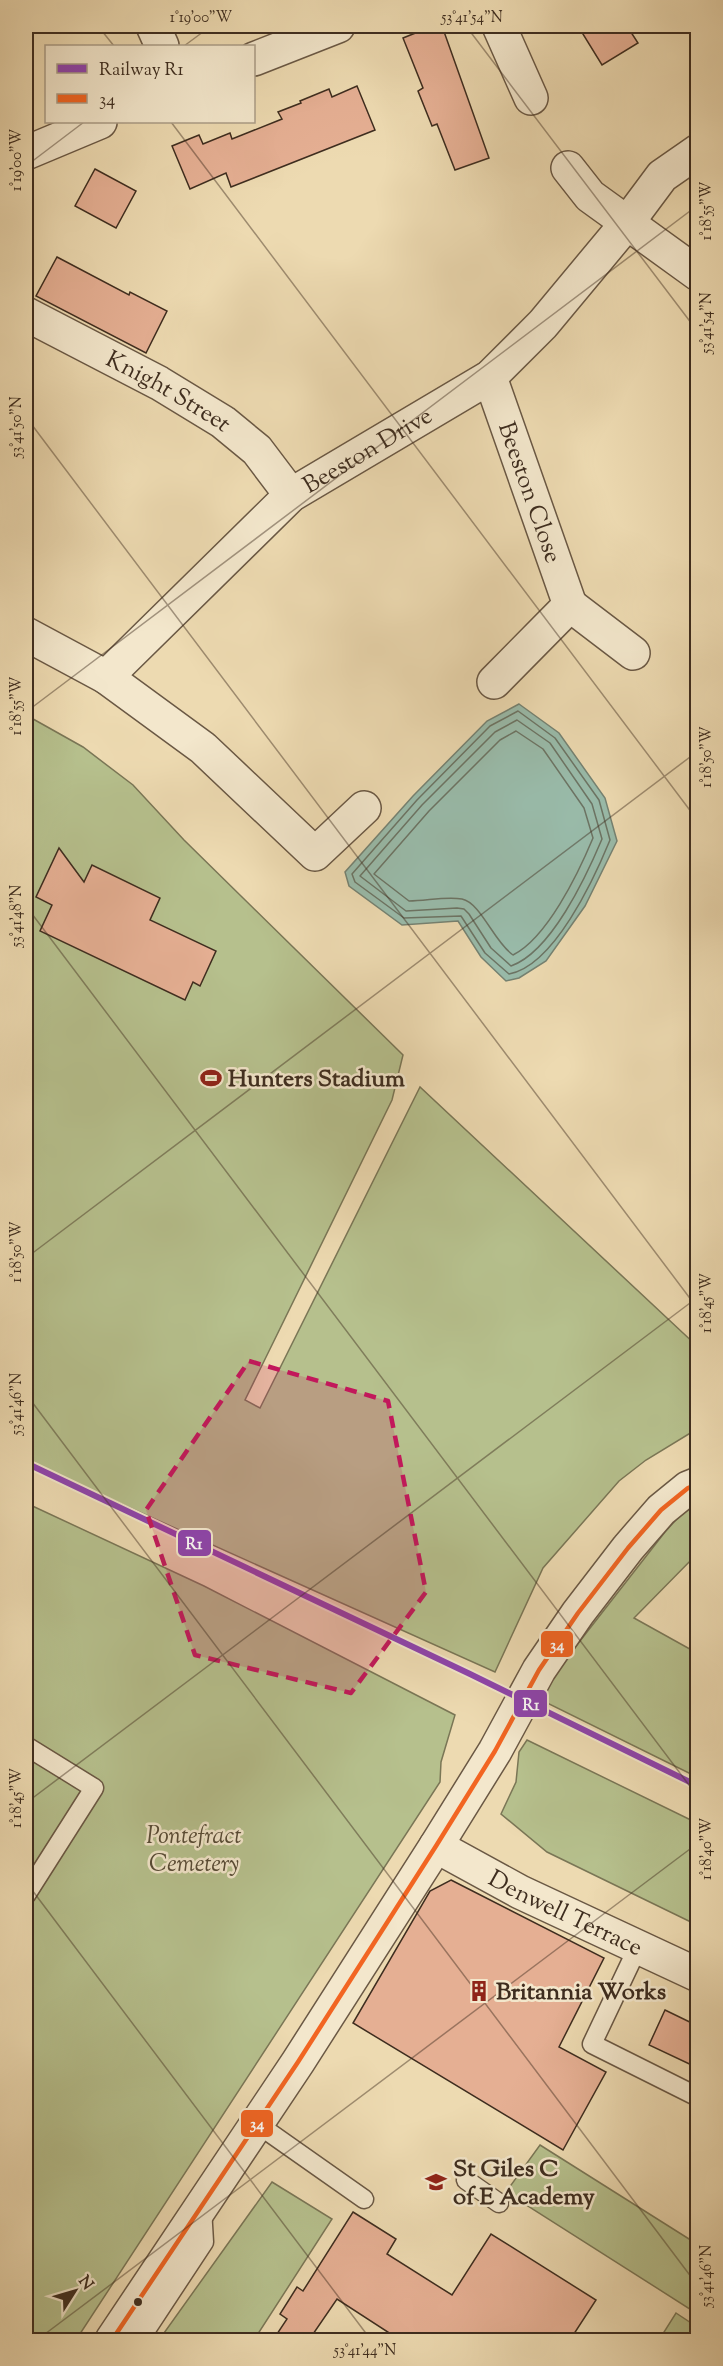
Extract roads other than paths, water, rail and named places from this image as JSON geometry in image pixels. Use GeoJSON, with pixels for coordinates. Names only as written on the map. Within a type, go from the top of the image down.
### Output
{"type":"FeatureCollection","features":[{"type":"Feature","properties":{"kind":"street"},"geometry":{"type":"LineString","coordinates":[[153,26],[162,45]]}},
{"type":"Feature","properties":{"kind":"street"},"geometry":{"type":"LineString","coordinates":[[255,59],[338,26]]}},
{"type":"Feature","properties":{"kind":"street"},"geometry":{"type":"LineString","coordinates":[[499,26],[531,98]]}},
{"type":"Feature","properties":{"kind":"street"},"geometry":{"type":"LineString","coordinates":[[26,153],[98,123]]}},
{"type":"Feature","properties":{"kind":"street","name":"Beeston Drive"},"geometry":{"type":"LineString","coordinates":[[106,677],[291,495],[490,377],[543,324],[627,223],[662,176],[698,151]]}},
{"type":"Feature","properties":{"kind":"street"},"geometry":{"type":"LineString","coordinates":[[568,168],[590,196],[698,274]]}},
{"type":"Feature","properties":{"kind":"street","name":"Knight Street"},"geometry":{"type":"LineString","coordinates":[[26,314],[159,383],[223,422],[257,450],[291,495]]}},
{"type":"Feature","properties":{"kind":"street","name":"Beeston Close"},"geometry":{"type":"LineString","coordinates":[[490,377],[570,605]]}},
{"type":"Feature","properties":{"kind":"street"},"geometry":{"type":"LineString","coordinates":[[494,682],[570,605],[633,653]]}},
{"type":"Feature","properties":{"kind":"street"},"geometry":{"type":"LineString","coordinates":[[26,634],[106,677],[203,748],[324,862],[364,808]]}},
{"type":"Feature","properties":{"kind":"street"},"geometry":{"type":"LineString","coordinates":[[113,2338],[436,1846],[495,1750],[539,1670],[578,1613],[628,1548],[661,1510],[688,1488],[698,1484]]}},
{"type":"Feature","properties":{"kind":"street","name":"Denwell Terrace"},"geometry":{"type":"LineString","coordinates":[[436,1846],[520,1892],[698,1975]]}},
{"type":"Feature","properties":{"kind":"lane"},"geometry":{"type":"LineString","coordinates":[[26,1746],[94,1788],[26,1895]]}},
{"type":"Feature","properties":{"kind":"lane"},"geometry":{"type":"LineString","coordinates":[[638,1947],[592,2044],[698,2097]]}},
{"type":"Feature","properties":{"kind":"lane"},"geometry":{"type":"LineString","coordinates":[[256,2123],[364,2199]]}},
{"type":"Feature","properties":{"kind":"lane"},"geometry":{"type":"LineString","coordinates":[[466,2180],[499,2203]]}},
{"type":"Feature","properties":{"kind":"water"},"geometry":{"type":"Polygon","coordinates":[[[519,704],[559,733],[605,798],[617,841],[585,906],[546,961],[519,978],[506,981],[481,957],[458,921],[402,925],[349,886],[345,872],[413,796],[487,721],[519,704]]]}},
{"type":"Feature","properties":{"kind":"rail line","name":"R1"},"geometry":{"type":"LineString","coordinates":[[26,1463],[470,1674],[698,1786]]}},
{"type":"Feature","properties":{"kind":"place","name":"Hunters Stadium"},"geometry":{"type":"Point","coordinates":[211,1078]}},
{"type":"Feature","properties":{"kind":"place","name":"Britannia Works"},"geometry":{"type":"Point","coordinates":[479,1991]}},
{"type":"Feature","properties":{"kind":"place","name":"St Giles C of E Academy"},"geometry":{"type":"Point","coordinates":[436,2182]}},
{"type":"Feature","properties":{"kind":"park label","name":"Pontefract Cemetery"},"geometry":{"type":"Point","coordinates":[194,1849]}}]}
